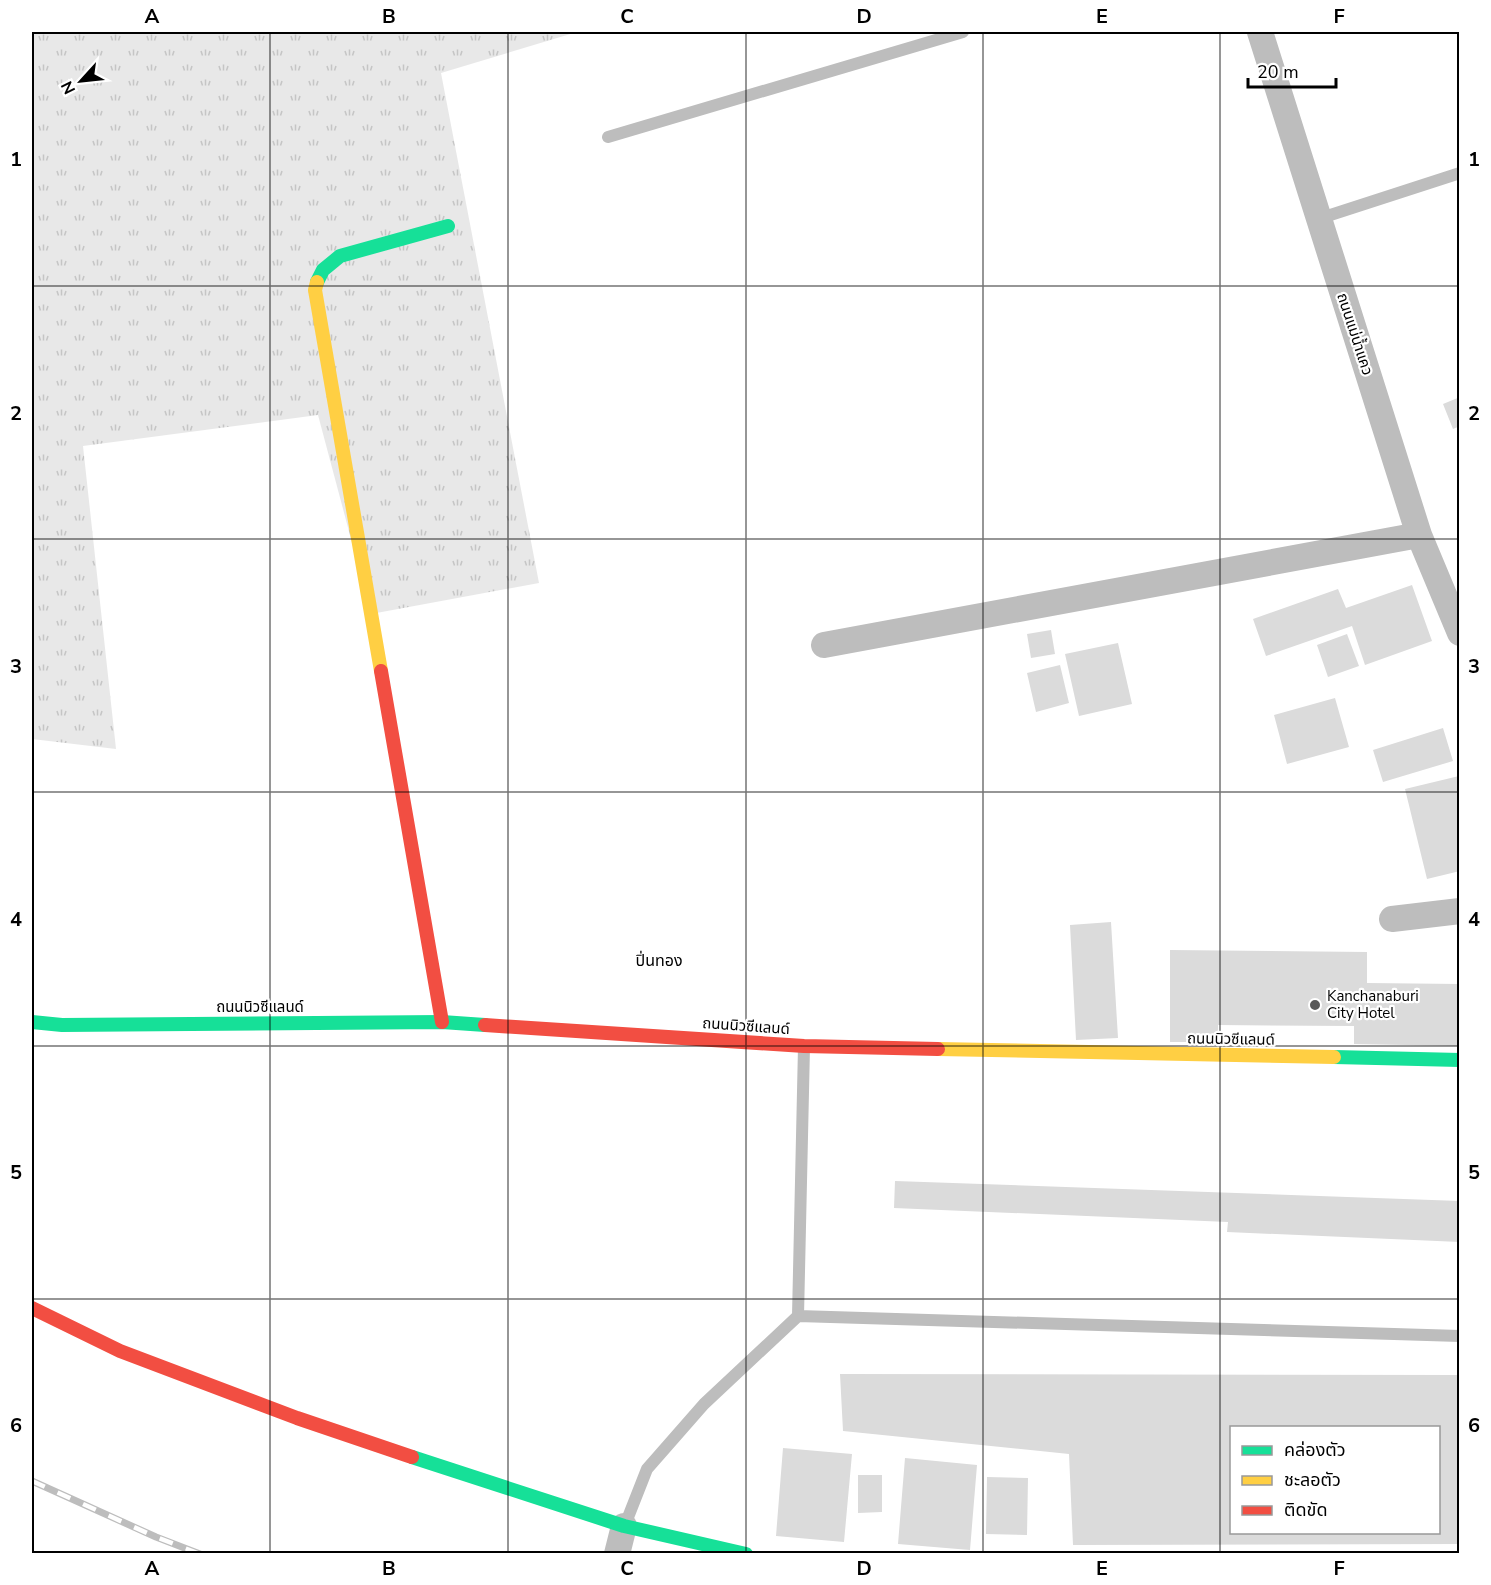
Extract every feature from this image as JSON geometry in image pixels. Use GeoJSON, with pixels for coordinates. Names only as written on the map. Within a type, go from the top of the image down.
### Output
{"type":"FeatureCollection","features":[{"type":"Feature","properties":{"kind":"street","name":"ถนนแม่น้ำแคว"},"geometry":{"type":"LineString","coordinates":[[1260,32],[1419,534],[1460,633]]}},
{"type":"Feature","properties":{"kind":"street"},"geometry":{"type":"LineString","coordinates":[[442,1022],[315,290],[318,276],[327,264],[340,255],[448,226]]}},
{"type":"Feature","properties":{"kind":"street"},"geometry":{"type":"LineString","coordinates":[[824,645],[1419,534]]}},
{"type":"Feature","properties":{"kind":"street"},"geometry":{"type":"LineString","coordinates":[[1392,919],[1460,911]]}},
{"type":"Feature","properties":{"kind":"street","name":"ถนนนิวซีแลนด์"},"geometry":{"type":"LineString","coordinates":[[32,1022],[74,1025],[442,1022],[804,1046],[1460,1060]]}},
{"type":"Feature","properties":{"kind":"street"},"geometry":{"type":"LineString","coordinates":[[32,1308],[120,1351],[286,1414],[513,1492],[624,1526],[746,1554]]}},
{"type":"Feature","properties":{"kind":"street"},"geometry":{"type":"LineString","coordinates":[[617,1554],[624,1526]]}},
{"type":"Feature","properties":{"kind":"lane"},"geometry":{"type":"LineString","coordinates":[[608,137],[963,32]]}},
{"type":"Feature","properties":{"kind":"lane"},"geometry":{"type":"LineString","coordinates":[[1318,219],[1460,172]]}},
{"type":"Feature","properties":{"kind":"lane"},"geometry":{"type":"LineString","coordinates":[[798,1316],[804,1046]]}},
{"type":"Feature","properties":{"kind":"lane"},"geometry":{"type":"LineString","coordinates":[[624,1526],[647,1469],[704,1404],[798,1316],[1460,1336]]}},
{"type":"Feature","properties":{"kind":"green space"},"geometry":{"type":"Polygon","coordinates":[[[32,32],[577,32],[441,73],[539,583],[371,614],[318,415],[83,446],[116,749],[32,739],[32,32]]]}},
{"type":"Feature","properties":{"kind":"building"},"geometry":{"type":"Polygon","coordinates":[[[1460,397],[1460,426],[1453,429],[1443,404],[1460,397]]]}},
{"type":"Feature","properties":{"kind":"building"},"geometry":{"type":"Polygon","coordinates":[[[1412,585],[1432,641],[1365,665],[1352,626],[1266,656],[1253,619],[1338,589],[1346,608],[1412,585]]]}},
{"type":"Feature","properties":{"kind":"building"},"geometry":{"type":"Polygon","coordinates":[[[1051,630],[1055,654],[1031,658],[1027,634],[1051,630]]]}},
{"type":"Feature","properties":{"kind":"building"},"geometry":{"type":"Polygon","coordinates":[[[1347,634],[1359,666],[1328,677],[1317,645],[1347,634]]]}},
{"type":"Feature","properties":{"kind":"building"},"geometry":{"type":"Polygon","coordinates":[[[1118,643],[1132,704],[1079,716],[1065,654],[1118,643]]]}},
{"type":"Feature","properties":{"kind":"building"},"geometry":{"type":"Polygon","coordinates":[[[1060,665],[1069,703],[1036,712],[1027,673],[1060,665]]]}},
{"type":"Feature","properties":{"kind":"building"},"geometry":{"type":"Polygon","coordinates":[[[1335,698],[1349,747],[1287,764],[1274,715],[1335,698]]]}},
{"type":"Feature","properties":{"kind":"building"},"geometry":{"type":"Polygon","coordinates":[[[1443,728],[1453,761],[1383,782],[1373,750],[1443,728]]]}},
{"type":"Feature","properties":{"kind":"building"},"geometry":{"type":"Polygon","coordinates":[[[1459,776],[1460,871],[1427,879],[1405,789],[1459,776]]]}},
{"type":"Feature","properties":{"kind":"building"},"geometry":{"type":"Polygon","coordinates":[[[1111,922],[1118,1038],[1076,1040],[1070,925],[1111,922]]]}},
{"type":"Feature","properties":{"kind":"building","name":"Kanchanaburi City Hotel"},"geometry":{"type":"Polygon","coordinates":[[[1170,950],[1367,952],[1367,983],[1460,984],[1460,1046],[1354,1044],[1354,1026],[1218,1025],[1218,1042],[1170,1042],[1170,950]]]}},
{"type":"Feature","properties":{"kind":"building"},"geometry":{"type":"Polygon","coordinates":[[[895,1181],[1460,1201],[1460,1242],[1227,1232],[1228,1222],[894,1208],[895,1181]]]}},
{"type":"Feature","properties":{"kind":"building"},"geometry":{"type":"Polygon","coordinates":[[[840,1374],[1460,1375],[1460,1544],[1073,1545],[1069,1454],[843,1431],[840,1374]]]}},
{"type":"Feature","properties":{"kind":"building"},"geometry":{"type":"Polygon","coordinates":[[[783,1448],[852,1454],[844,1542],[776,1536],[783,1448]]]}},
{"type":"Feature","properties":{"kind":"building"},"geometry":{"type":"Polygon","coordinates":[[[905,1458],[977,1465],[970,1550],[898,1544],[905,1458]]]}},
{"type":"Feature","properties":{"kind":"building"},"geometry":{"type":"Polygon","coordinates":[[[858,1475],[882,1475],[882,1512],[858,1513],[858,1475]]]}},
{"type":"Feature","properties":{"kind":"building"},"geometry":{"type":"Polygon","coordinates":[[[987,1477],[1028,1478],[1027,1535],[986,1534],[987,1477]]]}},
{"type":"Feature","properties":{"kind":"railway"},"geometry":{"type":"LineString","coordinates":[[32,1481],[156,1537],[200,1554]]}},
{"type":"Feature","properties":{"kind":"traffic: fast"},"geometry":{"type":"LineString","coordinates":[[317,282],[323,270],[340,256],[448,226]]}},
{"type":"Feature","properties":{"kind":"traffic: fast"},"geometry":{"type":"LineString","coordinates":[[32,1022],[62,1025],[442,1022],[485,1025]]}},
{"type":"Feature","properties":{"kind":"traffic: fast"},"geometry":{"type":"LineString","coordinates":[[1334,1057],[1460,1060]]}},
{"type":"Feature","properties":{"kind":"traffic: fast"},"geometry":{"type":"LineString","coordinates":[[412,1457],[624,1526],[746,1554]]}},
{"type":"Feature","properties":{"kind":"traffic: slow"},"geometry":{"type":"LineString","coordinates":[[317,282],[315,290],[381,671]]}},
{"type":"Feature","properties":{"kind":"traffic: slow"},"geometry":{"type":"LineString","coordinates":[[938,1049],[1334,1057]]}},
{"type":"Feature","properties":{"kind":"traffic: jam"},"geometry":{"type":"LineString","coordinates":[[381,671],[442,1022]]}},
{"type":"Feature","properties":{"kind":"traffic: jam"},"geometry":{"type":"LineString","coordinates":[[485,1025],[804,1046],[938,1049]]}},
{"type":"Feature","properties":{"kind":"traffic: jam"},"geometry":{"type":"LineString","coordinates":[[32,1308],[120,1351],[297,1418],[412,1457]]}},
{"type":"Feature","properties":{"kind":"place","name":"Kanchanaburi City Hotel"},"geometry":{"type":"Point","coordinates":[1315,1005]}},
{"type":"Feature","properties":{"kind":"district","name":"ปิ่นทอง"},"geometry":{"type":"Point","coordinates":[659,961]}}]}
